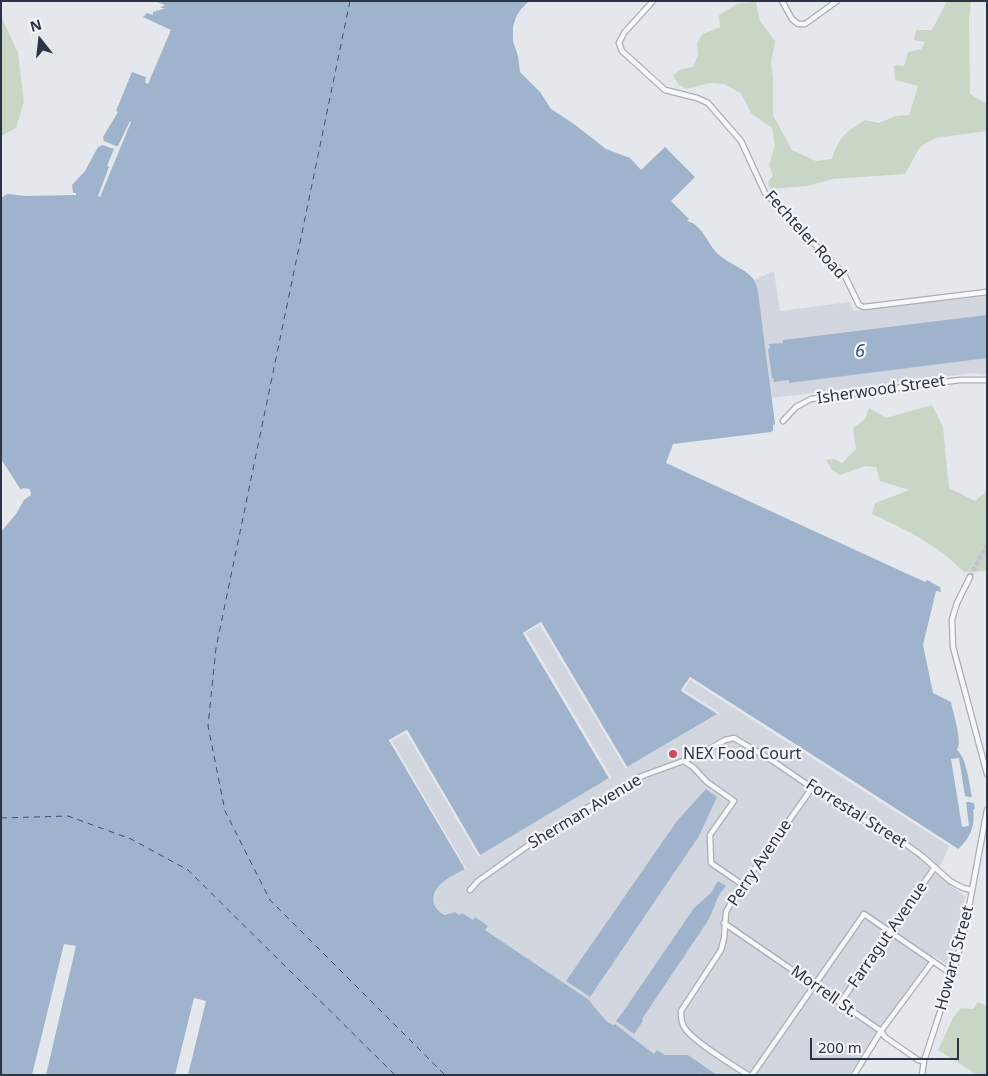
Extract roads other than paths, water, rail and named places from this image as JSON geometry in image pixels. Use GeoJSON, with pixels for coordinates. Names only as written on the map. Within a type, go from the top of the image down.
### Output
{"type":"FeatureCollection","features":[{"type":"Feature","properties":{"kind":"street","name":"Fechteler Road"},"geometry":{"type":"LineString","coordinates":[[653,1],[624,33],[619,43],[622,52],[665,90],[697,98],[708,103],[741,141],[765,193],[844,274],[859,304],[864,307],[987,292]]}},
{"type":"Feature","properties":{"kind":"street"},"geometry":{"type":"LineString","coordinates":[[782,1],[792,19],[798,24],[805,24],[837,1]]}},
{"type":"Feature","properties":{"kind":"street","name":"Isherwood Street"},"geometry":{"type":"LineString","coordinates":[[783,421],[796,407],[811,399],[960,380],[987,380]]}},
{"type":"Feature","properties":{"kind":"street"},"geometry":{"type":"LineString","coordinates":[[970,577],[957,603],[952,619],[953,646],[987,774]]}},
{"type":"Feature","properties":{"kind":"street","name":"Sherman Avenue"},"geometry":{"type":"LineString","coordinates":[[470,890],[478,881],[550,830],[642,776],[697,756],[725,740],[737,739]]}},
{"type":"Feature","properties":{"kind":"street","name":"Forrestal Street"},"geometry":{"type":"LineString","coordinates":[[737,739],[774,761],[837,805],[900,840],[950,881],[963,888],[972,890]]}},
{"type":"Feature","properties":{"kind":"street"},"geometry":{"type":"LineString","coordinates":[[684,761],[734,801],[710,835],[711,863],[743,885]]}},
{"type":"Feature","properties":{"kind":"street","name":"Perry Avenue"},"geometry":{"type":"LineString","coordinates":[[748,1075],[708,1048],[685,1029],[681,1021],[681,1012],[721,950],[726,912],[732,901],[812,788]]}},
{"type":"Feature","properties":{"kind":"street","name":"Howard Street"},"geometry":{"type":"LineString","coordinates":[[922,1075],[924,1061],[953,975],[966,923],[987,810]]}},
{"type":"Feature","properties":{"kind":"street","name":"Farragut Avenue"},"geometry":{"type":"LineString","coordinates":[[840,1003],[935,867]]}},
{"type":"Feature","properties":{"kind":"street"},"geometry":{"type":"LineString","coordinates":[[752,1075],[864,914],[953,975]]}},
{"type":"Feature","properties":{"kind":"street","name":"Morrell St."},"geometry":{"type":"LineString","coordinates":[[724,923],[840,1003],[918,1060],[924,1061]]}},
{"type":"Feature","properties":{"kind":"street"},"geometry":{"type":"LineString","coordinates":[[854,1075],[881,1032],[933,961]]}},
{"type":"Feature","properties":{"kind":"water"},"geometry":{"type":"Polygon","coordinates":[[[154,1],[529,1],[516,17],[513,27],[513,41],[518,56],[520,72],[540,92],[551,109],[606,149],[630,158],[641,170],[665,147],[695,177],[671,201],[689,219],[687,221],[700,229],[716,252],[751,276],[758,291],[775,424],[773,425],[773,430],[771,432],[673,444],[666,463],[925,582],[927,580],[940,587],[941,592],[936,591],[923,645],[933,693],[951,702],[959,740],[957,750],[963,759],[967,772],[972,797],[970,797],[969,802],[974,803],[974,821],[971,831],[966,841],[958,849],[690,677],[681,691],[717,714],[627,767],[541,622],[523,633],[609,778],[480,855],[407,730],[389,740],[465,869],[448,878],[436,891],[434,904],[440,912],[445,915],[455,912],[459,915],[462,913],[473,920],[475,917],[488,926],[485,930],[588,999],[606,1021],[613,1025],[615,1024],[654,1054],[657,1050],[665,1055],[688,1055],[717,1075],[702,1075],[700,1073],[699,1075],[188,1075],[206,1001],[194,998],[175,1075],[46,1075],[76,946],[64,944],[32,1075],[1,1075],[1,532],[16,514],[24,500],[31,495],[30,489],[23,488],[21,490],[1,459],[1,198],[7,194],[26,196],[76,195],[76,193],[73,193],[72,185],[85,171],[98,147],[103,145],[114,149],[98,196],[100,197],[131,122],[118,146],[104,141],[103,137],[118,112],[116,111],[132,72],[146,77],[145,82],[148,84],[171,30],[143,17],[147,13],[153,15],[153,12],[166,8],[160,8],[165,5],[154,1]]]}},
{"type":"Feature","properties":{"kind":"water","name":"6"},"geometry":{"type":"Polygon","coordinates":[[[987,315],[987,358],[789,383],[789,380],[774,382],[772,378],[769,344],[783,343],[783,340],[987,315]]]}},
{"type":"Feature","properties":{"kind":"water"},"geometry":{"type":"Polygon","coordinates":[[[706,789],[717,797],[699,836],[590,997],[566,981],[677,821],[706,789]]]}},
{"type":"Feature","properties":{"kind":"water"},"geometry":{"type":"Polygon","coordinates":[[[718,881],[726,886],[719,895],[709,919],[634,1034],[616,1021],[694,908],[711,893],[718,881]]]}},
{"type":"Feature","properties":{"kind":"tunnel"},"geometry":{"type":"LineString","coordinates":[[970,577],[987,545]]}},
{"type":"Feature","properties":{"kind":"place","name":"NEX Food Court"},"geometry":{"type":"Point","coordinates":[673,754]}}]}
